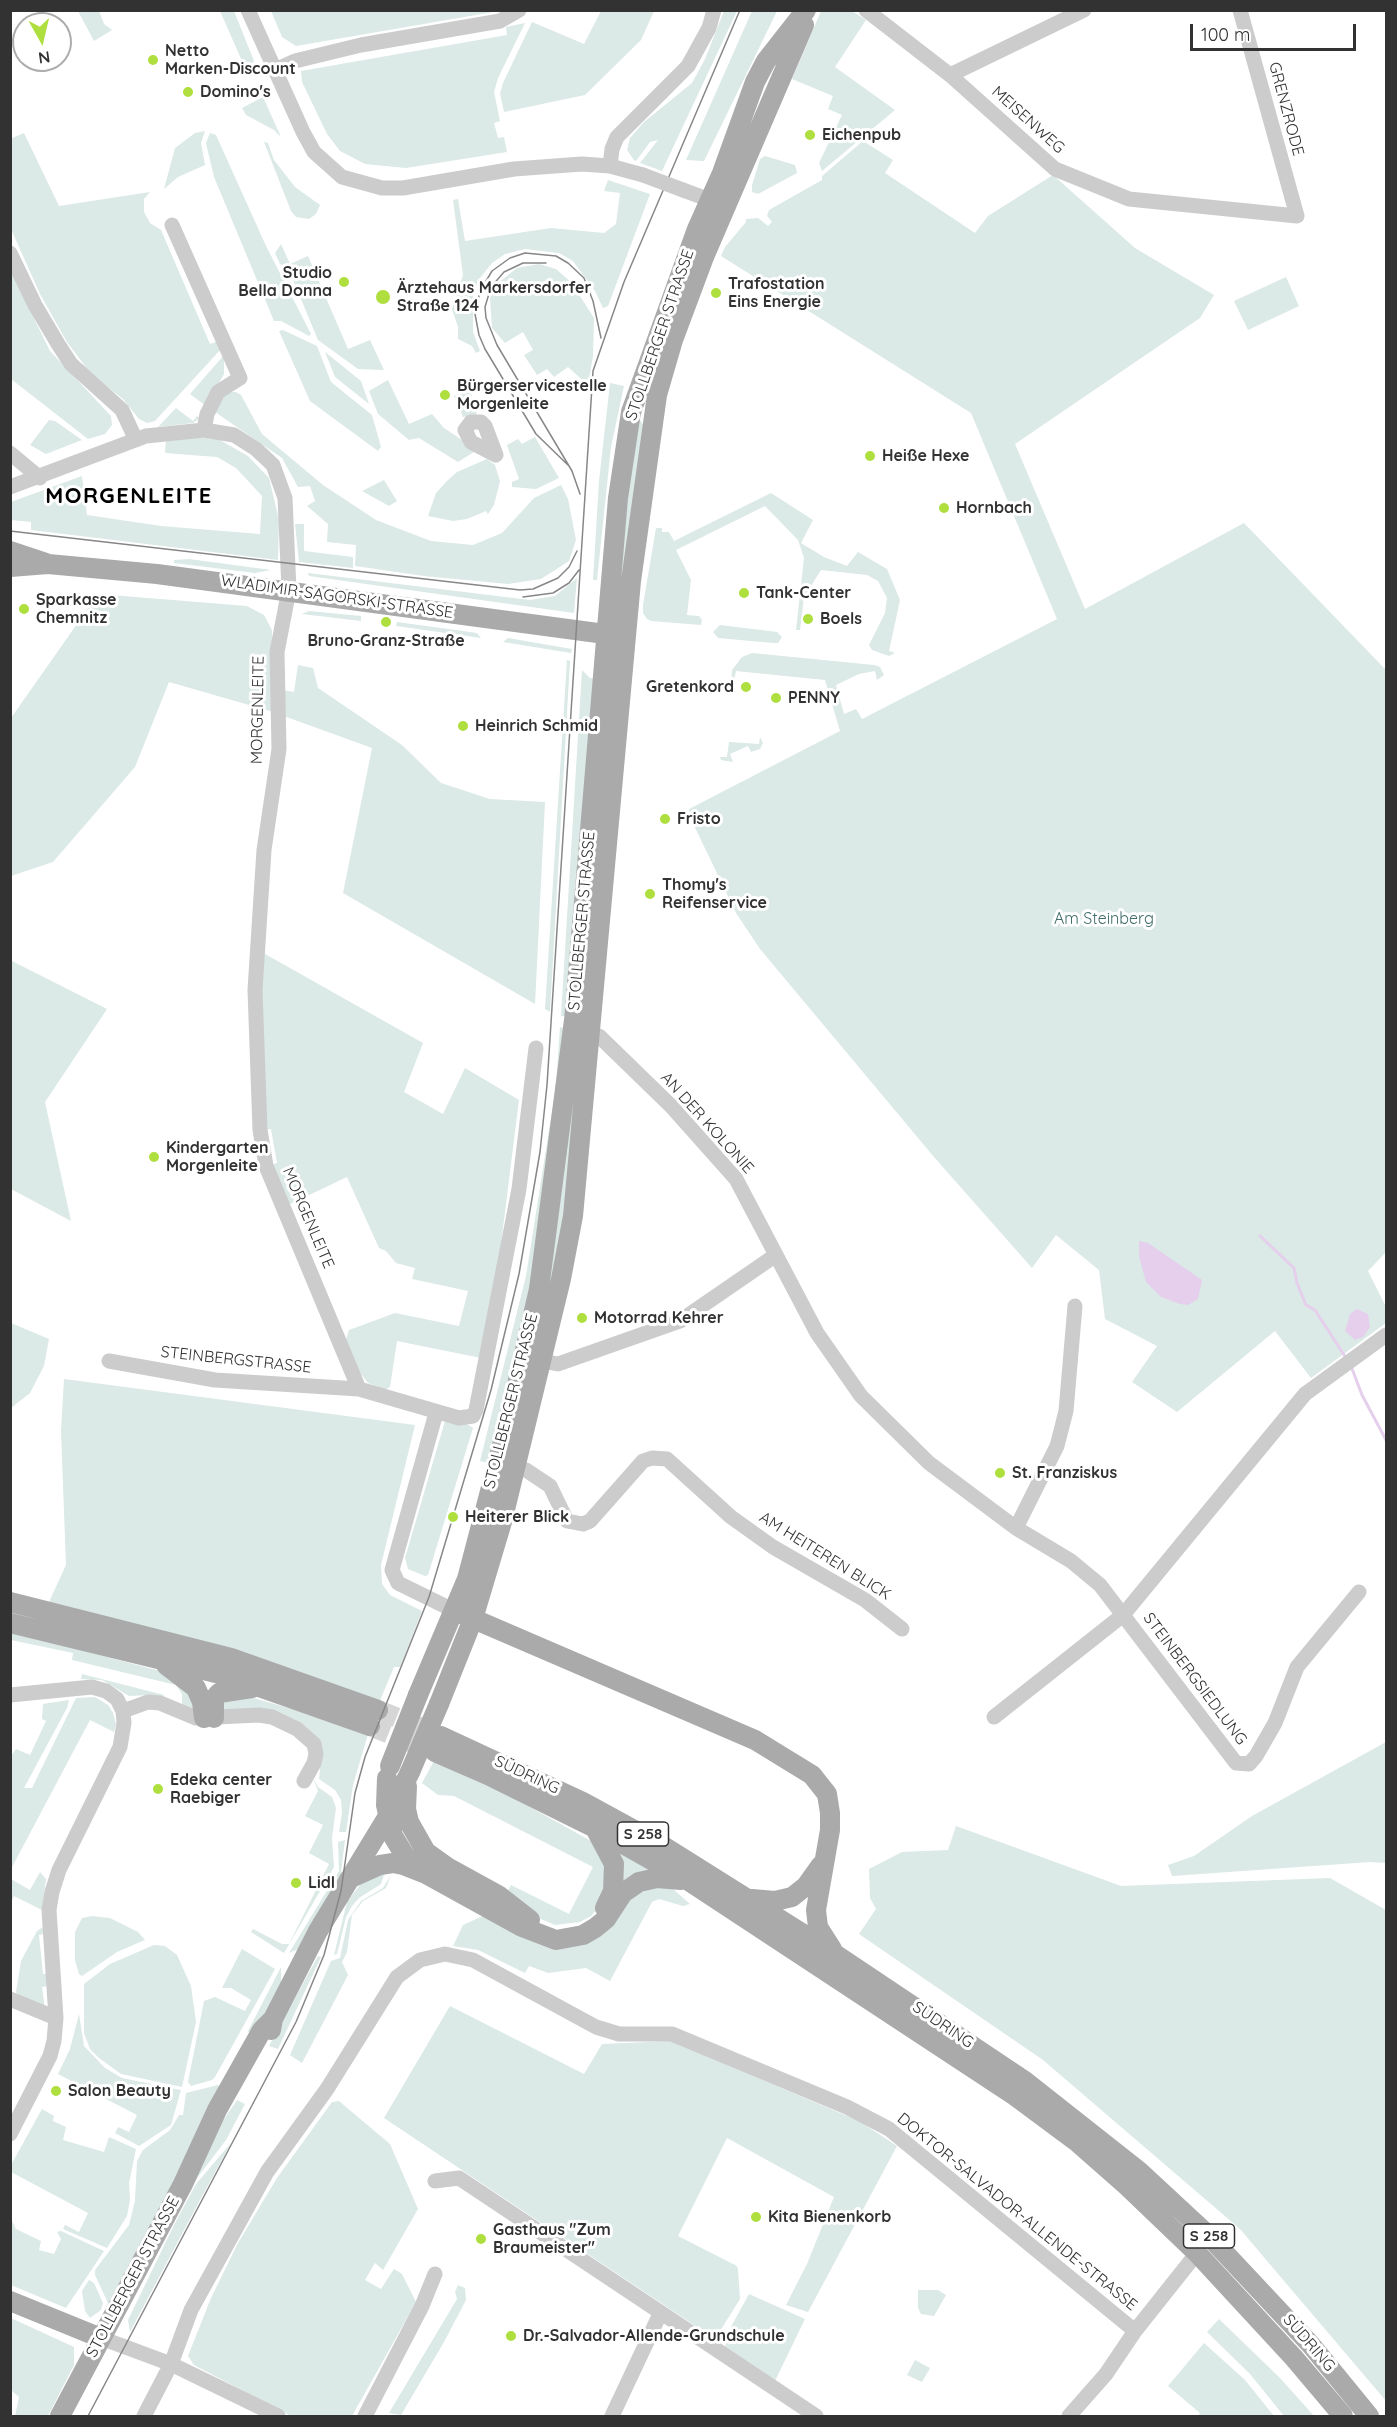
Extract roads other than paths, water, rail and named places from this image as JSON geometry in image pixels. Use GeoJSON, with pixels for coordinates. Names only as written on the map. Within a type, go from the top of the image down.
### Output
{"type":"FeatureCollection","features":[{"type":"Feature","properties":{"kind":"main road","name":"STOLLBERGER STRASSE"},"geometry":{"type":"LineString","coordinates":[[60,2416],[183,2184],[216,2110],[262,2030],[273,2019],[318,1931],[409,1776],[439,1704],[464,1615],[517,1468],[571,1043],[616,635],[657,395],[718,203],[808,10]]}},
{"type":"Feature","properties":{"kind":"main road","name":"WLADIMIR-SAGORSKI-STRASSE"},"geometry":{"type":"LineString","coordinates":[[10,551],[48,564]]}},
{"type":"Feature","properties":{"kind":"main road","name":"WLADIMIR-SAGORSKI-STRASSE"},"geometry":{"type":"LineString","coordinates":[[10,567],[48,564],[290,590],[616,635]]}},
{"type":"Feature","properties":{"kind":"main road","name":"STOLLBERGER STRASSE"},"geometry":{"type":"LineString","coordinates":[[382,1819],[389,1772],[418,1695],[464,1615],[467,1579],[532,1359],[561,1279],[573,1216],[590,1033],[616,635]]}},
{"type":"Feature","properties":{"kind":"main road"},"geometry":{"type":"LineString","coordinates":[[10,1602],[231,1658],[374,1718],[270,1691],[228,1676],[10,1623]]}},
{"type":"Feature","properties":{"kind":"main road","name":"S 258"},"geometry":{"type":"LineString","coordinates":[[464,1615],[755,1740],[812,1775],[827,1794],[830,1830],[816,1918],[818,1927],[835,1954]]}},
{"type":"Feature","properties":{"kind":"main road"},"geometry":{"type":"LineString","coordinates":[[147,1656],[177,1672],[196,1688],[209,1718]]}},
{"type":"Feature","properties":{"kind":"main road"},"geometry":{"type":"LineString","coordinates":[[209,1718],[214,1699],[219,1693],[240,1688],[270,1691]]}},
{"type":"Feature","properties":{"kind":"main road","name":"SÜDRING"},"geometry":{"type":"LineString","coordinates":[[1343,2416],[1294,2358],[1197,2253],[1077,2142],[1016,2096],[687,1880],[593,1827],[488,1775],[438,1744],[583,1802],[660,1844],[835,1954],[1025,2081],[1140,2171],[1256,2284],[1311,2345],[1369,2416]]}},
{"type":"Feature","properties":{"kind":"main road","name":"S 258"},"geometry":{"type":"LineString","coordinates":[[409,1776],[406,1809],[419,1844],[435,1860],[498,1895],[545,1929],[567,1932],[591,1924],[609,1904],[613,1891],[614,1864],[593,1827]]}},
{"type":"Feature","properties":{"kind":"main road","name":"S 258"},"geometry":{"type":"LineString","coordinates":[[382,1819],[402,1820],[414,1833]]}},
{"type":"Feature","properties":{"kind":"main road","name":"S 258"},"geometry":{"type":"LineString","coordinates":[[382,1819],[405,1856],[426,1874]]}},
{"type":"Feature","properties":{"kind":"main road","name":"S 258"},"geometry":{"type":"LineString","coordinates":[[750,1899],[774,1900],[792,1897],[806,1886],[826,1851]]}},
{"type":"Feature","properties":{"kind":"main road","name":"S 258"},"geometry":{"type":"LineString","coordinates":[[349,1879],[368,1869],[393,1863],[426,1874],[522,1927],[556,1940],[583,1935],[596,1928],[623,1893],[639,1882],[657,1878],[687,1880]]}},
{"type":"Feature","properties":{"kind":"main road"},"geometry":{"type":"LineString","coordinates":[[10,2301],[101,2338]]}},
{"type":"Feature","properties":{"kind":"street"},"geometry":{"type":"LineString","coordinates":[[248,10],[314,152],[331,170],[357,182],[382,188],[403,188],[514,169],[582,164],[610,166],[718,203]]}},
{"type":"Feature","properties":{"kind":"street"},"geometry":{"type":"LineString","coordinates":[[275,70],[295,61],[362,45],[500,21],[519,10]]}},
{"type":"Feature","properties":{"kind":"street"},"geometry":{"type":"LineString","coordinates":[[610,166],[612,149],[623,130],[688,66],[709,28],[714,10]]}},
{"type":"Feature","properties":{"kind":"street","name":"MEISENWEG"},"geometry":{"type":"LineString","coordinates":[[866,10],[950,75],[1055,169],[1129,199],[1297,216]]}},
{"type":"Feature","properties":{"kind":"street"},"geometry":{"type":"LineString","coordinates":[[950,75],[1084,10]]}},
{"type":"Feature","properties":{"kind":"street","name":"GRENZRODE"},"geometry":{"type":"LineString","coordinates":[[1240,10],[1297,216]]}},
{"type":"Feature","properties":{"kind":"street"},"geometry":{"type":"LineString","coordinates":[[172,225],[240,378],[218,392],[207,414],[204,430]]}},
{"type":"Feature","properties":{"kind":"street"},"geometry":{"type":"LineString","coordinates":[[10,253],[35,305],[71,364],[122,410],[136,440]]}},
{"type":"Feature","properties":{"kind":"street"},"geometry":{"type":"LineString","coordinates":[[10,487],[40,478],[136,440],[170,433],[204,430],[234,435],[256,449],[273,465],[285,498],[290,590]]}},
{"type":"Feature","properties":{"kind":"street"},"geometry":{"type":"LineString","coordinates":[[10,453],[40,478]]}},
{"type":"Feature","properties":{"kind":"street","name":"MORGENLEITE"},"geometry":{"type":"LineString","coordinates":[[290,590],[277,651],[279,749],[264,850],[259,908],[255,1020],[260,1130],[266,1166],[359,1389]]}},
{"type":"Feature","properties":{"kind":"street","name":"AN DER KOLONIE"},"geometry":{"type":"LineString","coordinates":[[590,1033],[599,1036],[671,1106],[736,1179],[763,1226],[817,1333],[861,1396],[929,1462],[1016,1528]]}},
{"type":"Feature","properties":{"kind":"street","name":"STOLLBERGER STRASSE"},"geometry":{"type":"LineString","coordinates":[[436,1413],[467,1418],[477,1410],[519,1189],[536,1048]]}},
{"type":"Feature","properties":{"kind":"street"},"geometry":{"type":"LineString","coordinates":[[532,1359],[558,1364],[680,1321],[776,1255]]}},
{"type":"Feature","properties":{"kind":"street"},"geometry":{"type":"LineString","coordinates":[[1016,1528],[1057,1446],[1066,1411],[1075,1306]]}},
{"type":"Feature","properties":{"kind":"street","name":"STEINBERGSIEDLUNG"},"geometry":{"type":"LineString","coordinates":[[994,1717],[1123,1615],[1305,1394],[1386,1335]]}},
{"type":"Feature","properties":{"kind":"street","name":"STEINBERGSTRASSE"},"geometry":{"type":"LineString","coordinates":[[110,1361],[215,1380],[359,1389]]}},
{"type":"Feature","properties":{"kind":"street"},"geometry":{"type":"LineString","coordinates":[[359,1389],[436,1413],[392,1570],[398,1583],[464,1615]]}},
{"type":"Feature","properties":{"kind":"street","name":"AM HEITEREN BLICK"},"geometry":{"type":"LineString","coordinates":[[517,1468],[526,1470],[550,1486],[567,1521],[583,1524],[590,1521],[643,1461],[659,1457],[667,1459],[731,1517],[756,1535],[865,1600],[902,1629]]}},
{"type":"Feature","properties":{"kind":"street","name":"STEINBERGSIEDLUNG"},"geometry":{"type":"LineString","coordinates":[[1016,1528],[1071,1561],[1100,1585],[1236,1763],[1242,1765],[1249,1764],[1256,1756],[1275,1723],[1297,1666],[1359,1593]]}},
{"type":"Feature","properties":{"kind":"street"},"geometry":{"type":"LineString","coordinates":[[10,1695],[92,1687],[106,1691],[117,1699],[123,1711],[124,1735],[59,1870],[52,1892],[49,1910],[56,2018],[54,2042],[50,2056],[10,2134]]}},
{"type":"Feature","properties":{"kind":"street"},"geometry":{"type":"LineString","coordinates":[[123,1711],[137,1704],[160,1703],[187,1716],[209,1718],[259,1715],[272,1717],[297,1729],[314,1744],[316,1754],[312,1769],[304,1781]]}},
{"type":"Feature","properties":{"kind":"street","name":"DOKTOR-SALVADOR-ALLENDE-STRASSE"},"geometry":{"type":"LineString","coordinates":[[144,2416],[171,2364],[191,2310],[267,2172],[327,2089],[397,1977],[420,1960],[445,1954],[473,1960],[596,2026],[619,2034],[672,2034],[847,2107],[889,2129],[1135,2331]]}},
{"type":"Feature","properties":{"kind":"street"},"geometry":{"type":"LineString","coordinates":[[10,1999],[56,2018]]}},
{"type":"Feature","properties":{"kind":"street"},"geometry":{"type":"LineString","coordinates":[[435,2181],[459,2178],[816,2416]]}},
{"type":"Feature","properties":{"kind":"street"},"geometry":{"type":"LineString","coordinates":[[1069,2416],[1106,2374],[1135,2331],[1197,2253]]}},
{"type":"Feature","properties":{"kind":"street"},"geometry":{"type":"LineString","coordinates":[[365,2416],[422,2306],[435,2274]]}},
{"type":"Feature","properties":{"kind":"street"},"geometry":{"type":"LineString","coordinates":[[612,2416],[660,2314]]}},
{"type":"Feature","properties":{"kind":"street"},"geometry":{"type":"LineString","coordinates":[[101,2338],[171,2364],[278,2416]]}},
{"type":"Feature","properties":{"kind":"waterway"},"geometry":{"type":"LineString","coordinates":[[1260,1236],[1294,1268],[1306,1305],[1315,1310],[1346,1358]]}},
{"type":"Feature","properties":{"kind":"waterway"},"geometry":{"type":"LineString","coordinates":[[1351,1366],[1362,1395],[1386,1440]]}},
{"type":"Feature","properties":{"kind":"tunnel"},"geometry":{"type":"LineString","coordinates":[[378,1710],[422,1728]]}},
{"type":"Feature","properties":{"kind":"tunnel"},"geometry":{"type":"LineString","coordinates":[[370,1726],[415,1744]]}},
{"type":"Feature","properties":{"kind":"tram line"},"geometry":{"type":"LineString","coordinates":[[88,2416],[296,2022],[324,1955],[341,1891],[355,1793],[365,1757],[429,1597],[491,1390],[519,1274],[540,1152],[547,1085],[593,371],[624,282],[740,10]]}},
{"type":"Feature","properties":{"kind":"tram line"},"geometry":{"type":"LineString","coordinates":[[569,466],[536,434],[485,349],[479,335],[475,314],[480,291],[492,271],[510,258],[525,253],[556,256],[568,263],[584,278],[593,301],[601,338]]}},
{"type":"Feature","properties":{"kind":"tram line"},"geometry":{"type":"LineString","coordinates":[[546,263],[523,263],[504,272],[491,287],[485,307],[486,318],[497,345],[572,471],[580,494]]}},
{"type":"Feature","properties":{"kind":"tram line"},"geometry":{"type":"LineString","coordinates":[[10,531],[520,590],[533,589],[558,578],[569,567],[577,551]]}},
{"type":"Feature","properties":{"kind":"tram line"},"geometry":{"type":"LineString","coordinates":[[523,597],[553,593],[569,583],[579,570]]}},
{"type":"Feature","properties":{"kind":"place","name":"Netto Marken-Discount"},"geometry":{"type":"Point","coordinates":[153,60]}},
{"type":"Feature","properties":{"kind":"place","name":"Domino's"},"geometry":{"type":"Point","coordinates":[188,92]}},
{"type":"Feature","properties":{"kind":"place","name":"Eichenpub"},"geometry":{"type":"Point","coordinates":[810,135]}},
{"type":"Feature","properties":{"kind":"place","name":"Studio Bella Donna"},"geometry":{"type":"Point","coordinates":[344,282]}},
{"type":"Feature","properties":{"kind":"place","name":"Trafostation Eins Energie"},"geometry":{"type":"Point","coordinates":[716,293]}},
{"type":"Feature","properties":{"kind":"place","name":"Ärztehaus Markersdorfer Straße 124"},"geometry":{"type":"Point","coordinates":[383,297]}},
{"type":"Feature","properties":{"kind":"place","name":"Bürgerservicestelle Morgenleite"},"geometry":{"type":"Point","coordinates":[445,395]}},
{"type":"Feature","properties":{"kind":"place","name":"Heiße Hexe"},"geometry":{"type":"Point","coordinates":[870,456]}},
{"type":"Feature","properties":{"kind":"place","name":"Hornbach"},"geometry":{"type":"Point","coordinates":[944,508]}},
{"type":"Feature","properties":{"kind":"place","name":"Tank-Center"},"geometry":{"type":"Point","coordinates":[744,593]}},
{"type":"Feature","properties":{"kind":"place","name":"Sparkasse Chemnitz"},"geometry":{"type":"Point","coordinates":[24,609]}},
{"type":"Feature","properties":{"kind":"place","name":"Boels"},"geometry":{"type":"Point","coordinates":[808,619]}},
{"type":"Feature","properties":{"kind":"place","name":"Bruno-Granz-Straße"},"geometry":{"type":"Point","coordinates":[386,622]}},
{"type":"Feature","properties":{"kind":"place","name":"Gretenkord"},"geometry":{"type":"Point","coordinates":[746,687]}},
{"type":"Feature","properties":{"kind":"place","name":"PENNY"},"geometry":{"type":"Point","coordinates":[776,698]}},
{"type":"Feature","properties":{"kind":"place","name":"Heinrich Schmid"},"geometry":{"type":"Point","coordinates":[463,726]}},
{"type":"Feature","properties":{"kind":"place","name":"Fristo"},"geometry":{"type":"Point","coordinates":[665,819]}},
{"type":"Feature","properties":{"kind":"place","name":"Thomy's Reifenservice"},"geometry":{"type":"Point","coordinates":[650,894]}},
{"type":"Feature","properties":{"kind":"place","name":"Kindergarten Morgenleite"},"geometry":{"type":"Point","coordinates":[154,1157]}},
{"type":"Feature","properties":{"kind":"place","name":"Motorrad Kehrer"},"geometry":{"type":"Point","coordinates":[582,1318]}},
{"type":"Feature","properties":{"kind":"place","name":"St. Franziskus"},"geometry":{"type":"Point","coordinates":[1000,1473]}},
{"type":"Feature","properties":{"kind":"place","name":"Heiterer Blick"},"geometry":{"type":"Point","coordinates":[453,1517]}},
{"type":"Feature","properties":{"kind":"place","name":"Edeka center Raebiger"},"geometry":{"type":"Point","coordinates":[158,1789]}},
{"type":"Feature","properties":{"kind":"place","name":"Lidl"},"geometry":{"type":"Point","coordinates":[296,1883]}},
{"type":"Feature","properties":{"kind":"place","name":"Salon Beauty"},"geometry":{"type":"Point","coordinates":[56,2091]}},
{"type":"Feature","properties":{"kind":"place","name":"Kita Bienenkorb"},"geometry":{"type":"Point","coordinates":[756,2217]}},
{"type":"Feature","properties":{"kind":"place","name":"Gasthaus \"Zum Braumeister\""},"geometry":{"type":"Point","coordinates":[481,2239]}},
{"type":"Feature","properties":{"kind":"place","name":"Dr.-Salvador-Allende-Grundschule"},"geometry":{"type":"Point","coordinates":[511,2336]}},
{"type":"Feature","properties":{"kind":"district","name":"MORGENLEITE"},"geometry":{"type":"Point","coordinates":[129,496]}},
{"type":"Feature","properties":{"kind":"park label","name":"Am Steinberg"},"geometry":{"type":"Point","coordinates":[1104,919]}}]}
